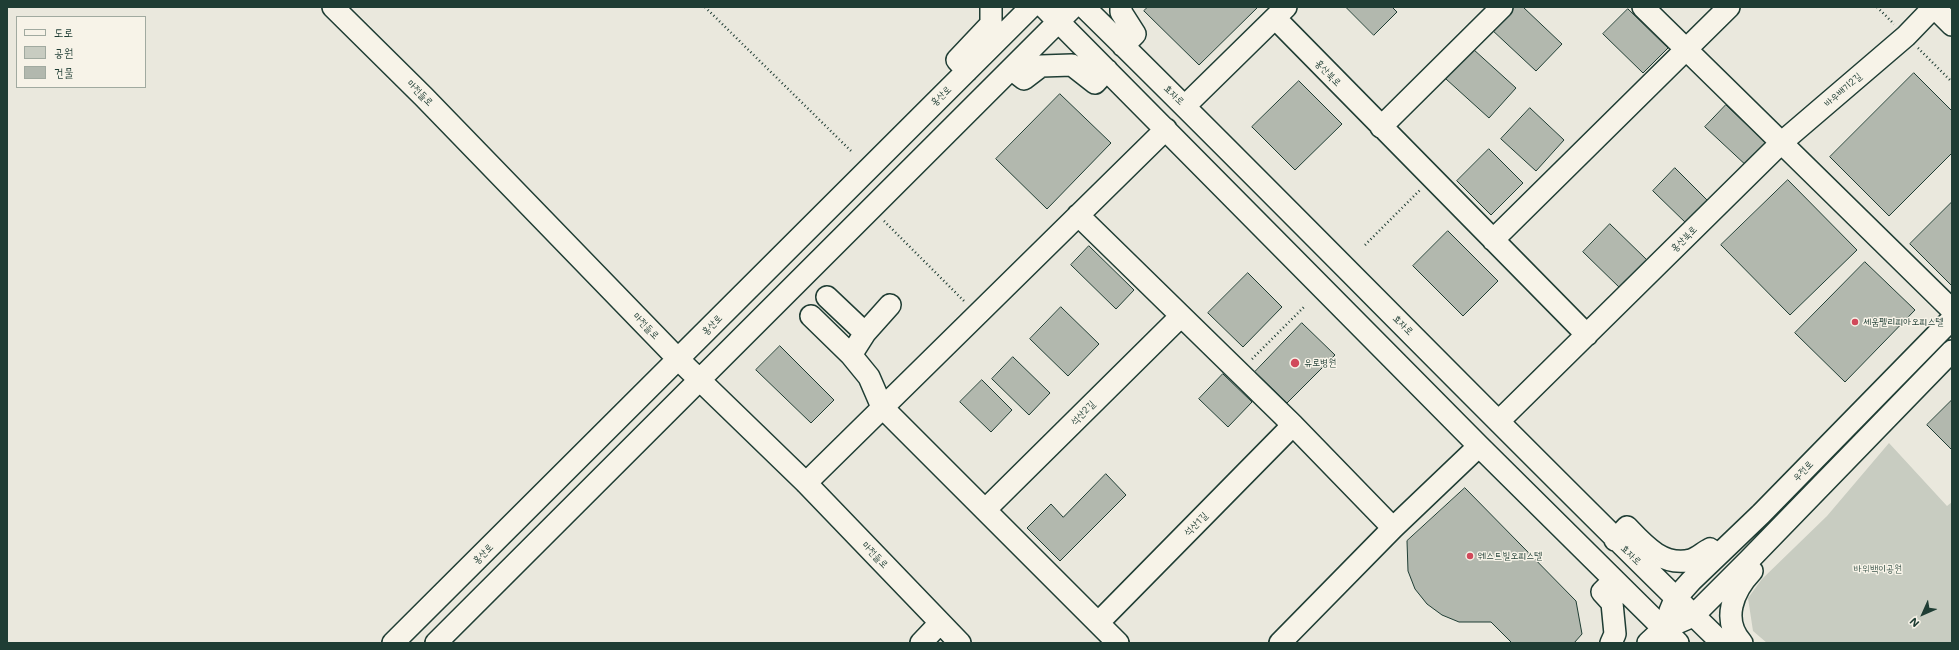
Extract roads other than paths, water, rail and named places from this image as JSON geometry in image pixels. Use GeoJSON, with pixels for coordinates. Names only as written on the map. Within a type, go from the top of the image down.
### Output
{"type":"FeatureCollection","features":[{"type":"Feature","properties":{"kind":"street","name":"마전들로"},"geometry":{"type":"LineString","coordinates":[[334,7],[424,97],[678,359],[806,482],[960,643]]}},
{"type":"Feature","properties":{"kind":"street"},"geometry":{"type":"LineString","coordinates":[[967,71],[957,60],[992,24],[991,7]]}},
{"type":"Feature","properties":{"kind":"street","name":"홍산로"},"geometry":{"type":"LineString","coordinates":[[393,643],[1031,7]]}},
{"type":"Feature","properties":{"kind":"street"},"geometry":{"type":"LineString","coordinates":[[1044,7],[1065,14],[1108,70],[1479,446],[1678,643]]}},
{"type":"Feature","properties":{"kind":"street","name":"효자로"},"geometry":{"type":"LineString","coordinates":[[1084,7],[1185,106],[1499,421],[1614,540],[1674,599],[1722,643]]}},
{"type":"Feature","properties":{"kind":"street"},"geometry":{"type":"LineString","coordinates":[[1121,7],[1121,12],[1134,34],[1124,46]]}},
{"type":"Feature","properties":{"kind":"street"},"geometry":{"type":"LineString","coordinates":[[1381,127],[1502,7]]}},
{"type":"Feature","properties":{"kind":"street"},"geometry":{"type":"LineString","coordinates":[[1643,7],[1952,310]]}},
{"type":"Feature","properties":{"kind":"street"},"geometry":{"type":"LineString","coordinates":[[1493,240],[1729,7]]}},
{"type":"Feature","properties":{"kind":"street"},"geometry":{"type":"LineString","coordinates":[[1934,7],[1952,25]]}},
{"type":"Feature","properties":{"kind":"street","name":"바우배기2길"},"geometry":{"type":"LineString","coordinates":[[1781,143],[1906,36],[1934,7]]}},
{"type":"Feature","properties":{"kind":"street","name":"홍산북로"},"geometry":{"type":"LineString","coordinates":[[1185,106],[1280,13],[1381,127],[1587,335]]}},
{"type":"Feature","properties":{"kind":"street"},"geometry":{"type":"LineString","coordinates":[[436,643],[1065,14]]}},
{"type":"Feature","properties":{"kind":"street"},"geometry":{"type":"LineString","coordinates":[[1011,69],[1024,79],[1041,66],[1072,65],[1095,83],[1108,70]]}},
{"type":"Feature","properties":{"kind":"street"},"geometry":{"type":"LineString","coordinates":[[806,482],[1166,129]]}},
{"type":"Feature","properties":{"kind":"street","name":"홍산북로"},"geometry":{"type":"LineString","coordinates":[[1499,421],[1781,143]]}},
{"type":"Feature","properties":{"kind":"street"},"geometry":{"type":"LineString","coordinates":[[1078,215],[1181,316],[1243,367],[1293,425],[1393,528]]}},
{"type":"Feature","properties":{"kind":"street"},"geometry":{"type":"LineString","coordinates":[[827,297],[865,333]]}},
{"type":"Feature","properties":{"kind":"street"},"geometry":{"type":"LineString","coordinates":[[851,356],[865,333],[890,305]]}},
{"type":"Feature","properties":{"kind":"street"},"geometry":{"type":"LineString","coordinates":[[811,316],[851,356],[869,378],[882,407],[1118,643]]}},
{"type":"Feature","properties":{"kind":"street","name":"석산2길"},"geometry":{"type":"LineString","coordinates":[[985,510],[1181,316]]}},
{"type":"Feature","properties":{"kind":"street","name":"우전로"},"geometry":{"type":"LineString","coordinates":[[1663,629],[1674,599],[1952,319]]}},
{"type":"Feature","properties":{"kind":"street","name":"우전로"},"geometry":{"type":"LineString","coordinates":[[1648,643],[1663,629],[1693,616],[1952,351]]}},
{"type":"Feature","properties":{"kind":"street","name":"석산1길"},"geometry":{"type":"LineString","coordinates":[[1098,623],[1293,425]]}},
{"type":"Feature","properties":{"kind":"street"},"geometry":{"type":"LineString","coordinates":[[1280,643],[1393,528],[1479,446]]}},
{"type":"Feature","properties":{"kind":"street"},"geometry":{"type":"LineString","coordinates":[[1614,540],[1627,527],[1643,543],[1664,559],[1691,560],[1710,548],[1718,555]]}},
{"type":"Feature","properties":{"kind":"street"},"geometry":{"type":"LineString","coordinates":[[1742,643],[1737,637],[1731,621],[1731,604],[1740,584],[1756,568],[1749,560]]}},
{"type":"Feature","properties":{"kind":"street"},"geometry":{"type":"LineString","coordinates":[[1611,643],[1615,634],[1612,603],[1602,592],[1614,580]]}},
{"type":"Feature","properties":{"kind":"street"},"geometry":{"type":"LineString","coordinates":[[921,643],[940,623]]}},
{"type":"Feature","properties":{"kind":"place","name":"세움펠리피아오피스텔"},"geometry":{"type":"Point","coordinates":[1855,322]}},
{"type":"Feature","properties":{"kind":"place","name":"유로병원"},"geometry":{"type":"Point","coordinates":[1295,363]}},
{"type":"Feature","properties":{"kind":"place","name":"웨스트빌오피스텔"},"geometry":{"type":"Point","coordinates":[1470,556]}},
{"type":"Feature","properties":{"kind":"park label","name":"바위백이공원"},"geometry":{"type":"Point","coordinates":[1878,569]}}]}
